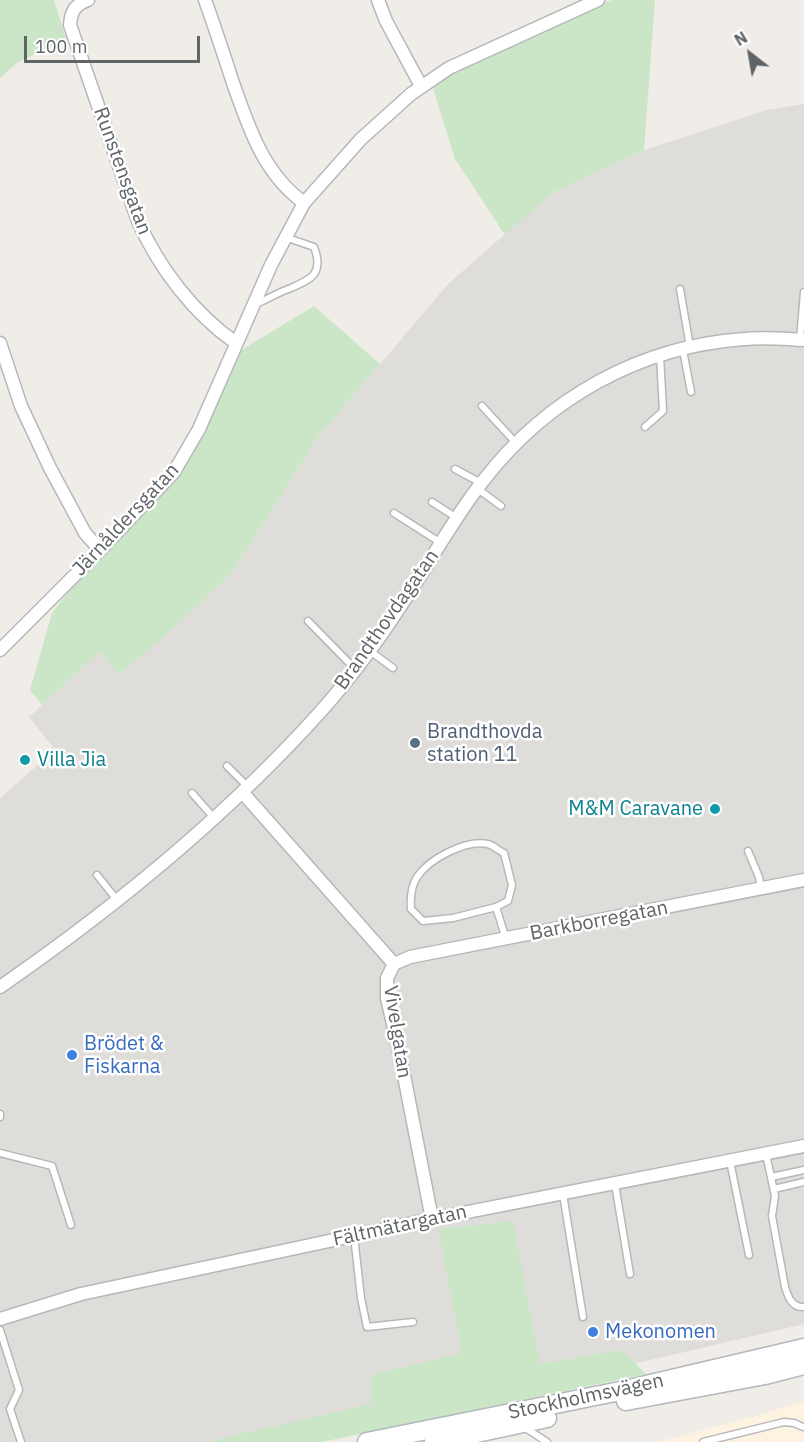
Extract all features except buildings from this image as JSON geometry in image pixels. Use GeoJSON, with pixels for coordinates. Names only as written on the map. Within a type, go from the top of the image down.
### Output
{"type":"FeatureCollection","features":[{"type":"Feature","properties":{"kind":"main road","name":"Stockholmsvägen"},"geometry":{"type":"LineString","coordinates":[[367,1442],[625,1390],[804,1347]]}},
{"type":"Feature","properties":{"kind":"main road","name":"Stockholmsvägen"},"geometry":{"type":"LineString","coordinates":[[434,1442],[515,1426],[579,1410],[765,1375],[804,1365]]}},
{"type":"Feature","properties":{"kind":"street","name":"Runstensgatan"},"geometry":{"type":"LineString","coordinates":[[88,0],[76,7],[71,15],[70,25],[145,237],[171,277],[208,322],[236,343]]}},
{"type":"Feature","properties":{"kind":"street"},"geometry":{"type":"LineString","coordinates":[[205,0],[250,132],[274,175],[304,203]]}},
{"type":"Feature","properties":{"kind":"street","name":"Järnåldersgatan"},"geometry":{"type":"LineString","coordinates":[[0,650],[174,472],[199,429],[285,237],[304,203],[361,139],[422,86],[449,68],[582,3],[598,0]]}},
{"type":"Feature","properties":{"kind":"street"},"geometry":{"type":"LineString","coordinates":[[382,1],[386,21],[422,86]]}},
{"type":"Feature","properties":{"kind":"street","name":"Brandthovdagatan"},"geometry":{"type":"LineString","coordinates":[[0,987],[118,900],[246,790],[323,708],[355,669],[409,594],[479,486],[535,423],[602,378],[660,355],[686,348],[746,339],[802,340]]}},
{"type":"Feature","properties":{"kind":"street"},"geometry":{"type":"LineString","coordinates":[[0,343],[21,406],[50,468],[85,533],[100,550]]}},
{"type":"Feature","properties":{"kind":"street","name":"Vivelgatan"},"geometry":{"type":"LineString","coordinates":[[246,790],[394,964],[387,978],[387,998],[432,1219]]}},
{"type":"Feature","properties":{"kind":"street","name":"Barkborregatan"},"geometry":{"type":"LineString","coordinates":[[394,964],[410,957],[804,880]]}},
{"type":"Feature","properties":{"kind":"street","name":"Fältmätargatan"},"geometry":{"type":"LineString","coordinates":[[0,1319],[81,1294],[354,1235],[804,1146]]}},
{"type":"Feature","properties":{"kind":"lane"},"geometry":{"type":"LineString","coordinates":[[254,306],[302,284],[312,278],[316,272],[317,261],[314,247],[285,237]]}},
{"type":"Feature","properties":{"kind":"lane"},"geometry":{"type":"LineString","coordinates":[[680,289],[691,392]]}},
{"type":"Feature","properties":{"kind":"lane"},"geometry":{"type":"LineString","coordinates":[[802,340],[804,292]]}},
{"type":"Feature","properties":{"kind":"lane"},"geometry":{"type":"LineString","coordinates":[[645,427],[663,411],[660,355]]}},
{"type":"Feature","properties":{"kind":"lane"},"geometry":{"type":"LineString","coordinates":[[482,406],[516,443]]}},
{"type":"Feature","properties":{"kind":"lane"},"geometry":{"type":"LineString","coordinates":[[455,469],[501,506]]}},
{"type":"Feature","properties":{"kind":"lane"},"geometry":{"type":"LineString","coordinates":[[432,502],[458,518]]}},
{"type":"Feature","properties":{"kind":"lane"},"geometry":{"type":"LineString","coordinates":[[394,513],[441,543]]}},
{"type":"Feature","properties":{"kind":"lane"},"geometry":{"type":"LineString","coordinates":[[308,621],[355,669]]}},
{"type":"Feature","properties":{"kind":"lane"},"geometry":{"type":"LineString","coordinates":[[369,650],[393,668]]}},
{"type":"Feature","properties":{"kind":"lane"},"geometry":{"type":"LineString","coordinates":[[227,766],[246,790]]}},
{"type":"Feature","properties":{"kind":"lane"},"geometry":{"type":"LineString","coordinates":[[192,793],[214,818]]}},
{"type":"Feature","properties":{"kind":"lane"},"geometry":{"type":"LineString","coordinates":[[488,843],[504,854],[512,885],[508,901],[496,907],[453,918],[423,921],[411,909],[410,893],[418,876],[446,852],[466,845],[488,843]]}},
{"type":"Feature","properties":{"kind":"lane"},"geometry":{"type":"LineString","coordinates":[[748,851],[761,888]]}},
{"type":"Feature","properties":{"kind":"lane"},"geometry":{"type":"LineString","coordinates":[[97,875],[118,900]]}},
{"type":"Feature","properties":{"kind":"lane"},"geometry":{"type":"LineString","coordinates":[[496,907],[506,939]]}},
{"type":"Feature","properties":{"kind":"lane"},"geometry":{"type":"LineString","coordinates":[[0,1153],[52,1166],[71,1225]]}},
{"type":"Feature","properties":{"kind":"lane"},"geometry":{"type":"LineString","coordinates":[[766,1153],[775,1196],[772,1216],[785,1287],[788,1299],[794,1305],[804,1307]]}},
{"type":"Feature","properties":{"kind":"lane"},"geometry":{"type":"LineString","coordinates":[[730,1160],[749,1255]]}},
{"type":"Feature","properties":{"kind":"lane"},"geometry":{"type":"LineString","coordinates":[[771,1177],[804,1170]]}},
{"type":"Feature","properties":{"kind":"lane"},"geometry":{"type":"LineString","coordinates":[[774,1189],[804,1182]]}},
{"type":"Feature","properties":{"kind":"lane"},"geometry":{"type":"LineString","coordinates":[[615,1183],[630,1274]]}},
{"type":"Feature","properties":{"kind":"lane"},"geometry":{"type":"LineString","coordinates":[[563,1193],[583,1317]]}},
{"type":"Feature","properties":{"kind":"lane"},"geometry":{"type":"LineString","coordinates":[[354,1235],[361,1298],[367,1327],[413,1322]]}},
{"type":"Feature","properties":{"kind":"lane"},"geometry":{"type":"LineString","coordinates":[[0,1330],[19,1390],[10,1409],[21,1442]]}},
{"type":"Feature","properties":{"kind":"lane"},"geometry":{"type":"LineString","coordinates":[[703,1442],[784,1422],[794,1423],[803,1428]]}},
{"type":"Feature","properties":{"kind":"lane"},"geometry":{"type":"LineString","coordinates":[[515,1426],[533,1431],[547,1442]]}},
{"type":"Feature","properties":{"kind":"shaded area"},"geometry":{"type":"Polygon","coordinates":[[[804,104],[804,1324],[301,1442],[0,1442],[0,798],[55,750],[29,717],[99,652],[120,673],[231,574],[319,436],[448,284],[552,193],[644,150],[767,110],[804,104]]]}},
{"type":"Feature","properties":{"kind":"shaded area"},"geometry":{"type":"Polygon","coordinates":[[[804,1402],[804,1442],[658,1442],[793,1404],[804,1402]]]}},
{"type":"Feature","properties":{"kind":"green space"},"geometry":{"type":"Polygon","coordinates":[[[0,0],[54,0],[66,39],[17,63],[0,78],[0,0]]]}},
{"type":"Feature","properties":{"kind":"green space"},"geometry":{"type":"Polygon","coordinates":[[[613,0],[655,0],[644,150],[552,193],[505,235],[455,159],[433,88],[454,68],[584,6],[613,0]]]}},
{"type":"Feature","properties":{"kind":"green space"},"geometry":{"type":"Polygon","coordinates":[[[314,306],[380,364],[319,436],[231,574],[160,640],[119,674],[99,652],[42,705],[30,690],[52,613],[97,554],[178,466],[233,355],[314,306]]]}},
{"type":"Feature","properties":{"kind":"green space"},"geometry":{"type":"Polygon","coordinates":[[[513,1221],[540,1364],[622,1350],[646,1374],[322,1442],[214,1442],[214,1440],[371,1404],[371,1375],[462,1353],[438,1229],[513,1221]]]}},
{"type":"Feature","properties":{"kind":"place","name":"Brandthovda station 11"},"geometry":{"type":"Point","coordinates":[415,743]}},
{"type":"Feature","properties":{"kind":"place","name":"Villa Jia"},"geometry":{"type":"Point","coordinates":[25,760]}},
{"type":"Feature","properties":{"kind":"place","name":"M&M Caravane"},"geometry":{"type":"Point","coordinates":[715,809]}},
{"type":"Feature","properties":{"kind":"place","name":"Brödet & Fiskarna"},"geometry":{"type":"Point","coordinates":[72,1055]}},
{"type":"Feature","properties":{"kind":"place","name":"Mekonomen"},"geometry":{"type":"Point","coordinates":[593,1332]}}]}
